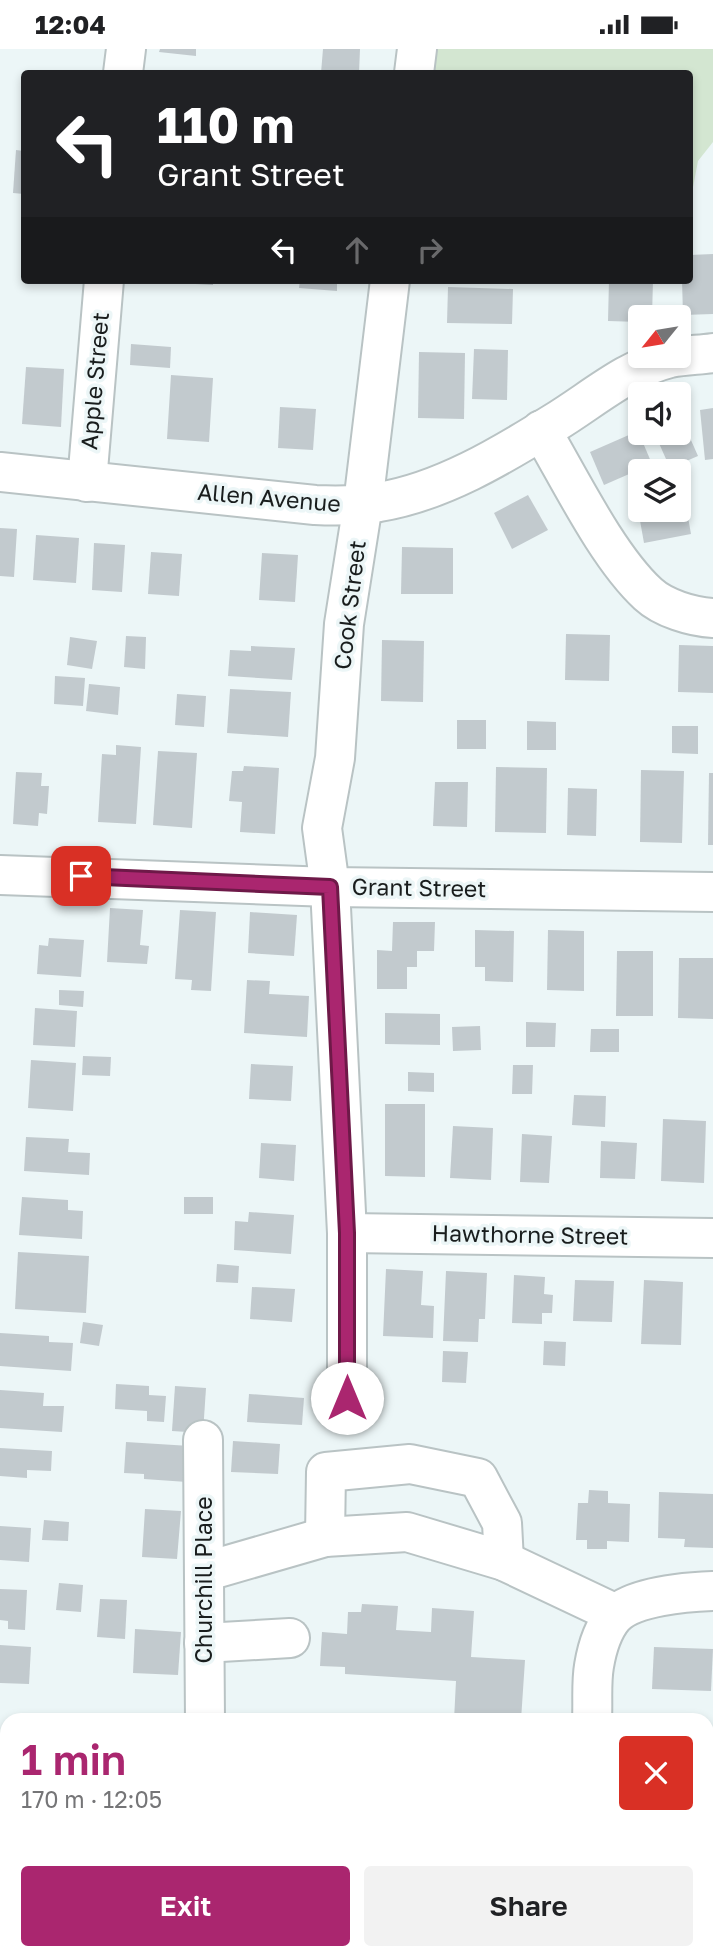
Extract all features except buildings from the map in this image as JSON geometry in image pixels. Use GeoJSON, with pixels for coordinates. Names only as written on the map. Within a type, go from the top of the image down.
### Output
{"type":"FeatureCollection","features":[{"type":"Feature","properties":{"kind":"street"},"geometry":{"type":"LineString","coordinates":[[123,70],[126,49]]}},
{"type":"Feature","properties":{"kind":"street"},"geometry":{"type":"LineString","coordinates":[[414,70],[417,49]]}},
{"type":"Feature","properties":{"kind":"street","name":"Apple Street"},"geometry":{"type":"LineString","coordinates":[[87,482],[104,284]]}},
{"type":"Feature","properties":{"kind":"street","name":"Cook Street"},"geometry":{"type":"LineString","coordinates":[[347,1398],[347,1233],[330,887],[322,828],[335,758],[344,624],[363,504],[390,284]]}},
{"type":"Feature","properties":{"kind":"street","name":"Allen Avenue"},"geometry":{"type":"LineString","coordinates":[[0,473],[315,505],[363,504],[408,495],[497,456],[632,373],[670,358],[713,353]]}},
{"type":"Feature","properties":{"kind":"street"},"geometry":{"type":"LineString","coordinates":[[541,431],[604,536],[628,571],[650,596],[693,616],[713,618]]}},
{"type":"Feature","properties":{"kind":"street","name":"Grant Street"},"geometry":{"type":"LineString","coordinates":[[0,880],[713,892]]}},
{"type":"Feature","properties":{"kind":"street","name":"Hawthorne Street"},"geometry":{"type":"LineString","coordinates":[[347,1233],[713,1238]]}},
{"type":"Feature","properties":{"kind":"street","name":"Churchill Place"},"geometry":{"type":"LineString","coordinates":[[203,1440],[205,1713]]}},
{"type":"Feature","properties":{"kind":"street"},"geometry":{"type":"LineString","coordinates":[[325,1537],[326,1472],[410,1464],[478,1478],[502,1523],[504,1561]]}},
{"type":"Feature","properties":{"kind":"street"},"geometry":{"type":"LineString","coordinates":[[204,1571],[325,1537],[407,1532],[504,1561],[616,1614]]}},
{"type":"Feature","properties":{"kind":"street"},"geometry":{"type":"LineString","coordinates":[[593,1713],[594,1667],[601,1635],[616,1614],[645,1600],[680,1593],[713,1591]]}},
{"type":"Feature","properties":{"kind":"street"},"geometry":{"type":"LineString","coordinates":[[204,1643],[290,1638]]}},
{"type":"Feature","properties":{"kind":"green space"},"geometry":{"type":"Polygon","coordinates":[[[436,49],[713,49],[713,142],[698,161],[693,187],[693,70],[433,70],[436,49]]]}},
{"type":"Feature","properties":{"kind":"route"},"geometry":{"type":"LineString","coordinates":[[81,876],[330,887],[347,1233],[347,1398]]}}]}
